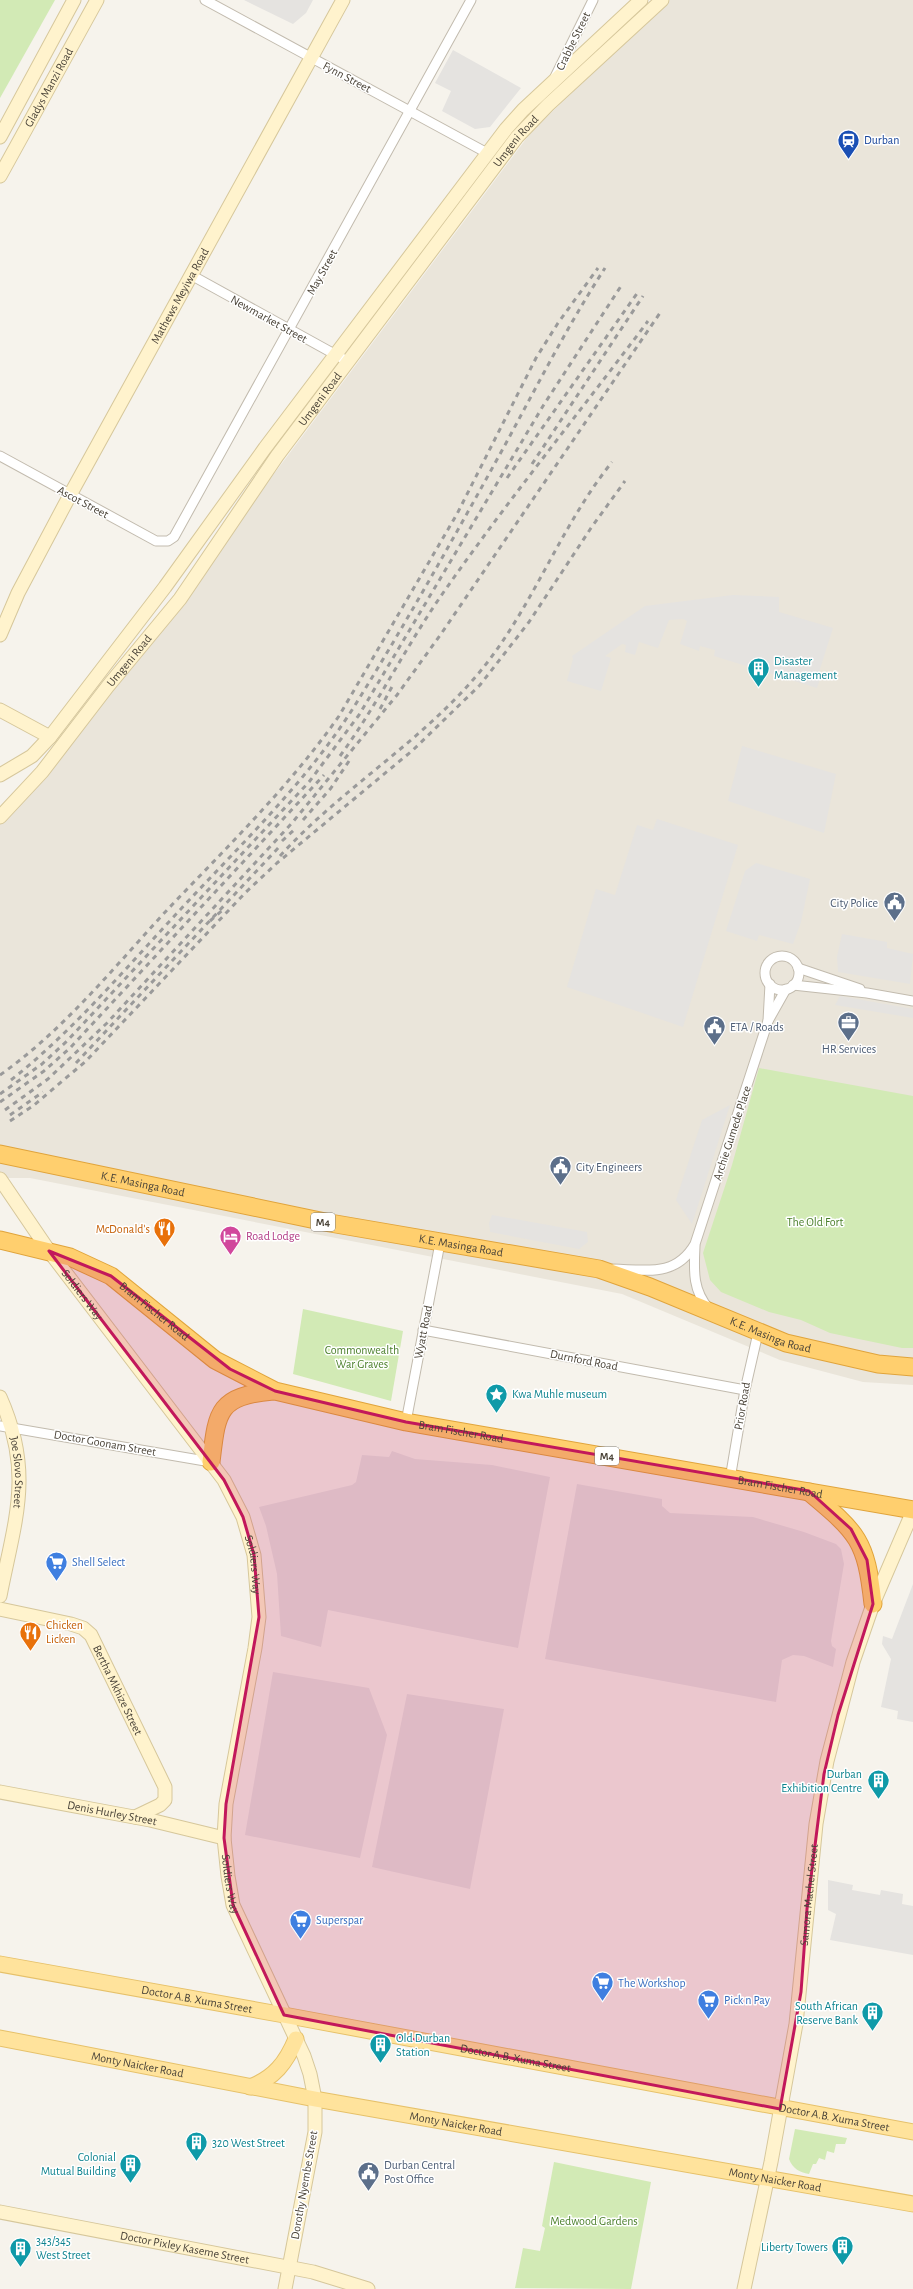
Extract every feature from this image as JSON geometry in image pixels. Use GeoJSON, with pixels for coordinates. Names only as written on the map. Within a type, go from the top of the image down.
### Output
{"type":"FeatureCollection","features":[{"type":"Feature","properties":{"kind":"highway","name":"K.E. Masinga Road"},"geometry":{"type":"LineString","coordinates":[[0,1154],[323,1222],[599,1269],[650,1287],[758,1333],[817,1351],[884,1364],[913,1367]]}},
{"type":"Feature","properties":{"kind":"highway","name":"Bram Fischer Road"},"geometry":{"type":"LineString","coordinates":[[0,1240],[70,1257],[112,1276],[214,1360],[275,1391],[406,1422],[730,1479],[809,1491],[913,1511]]}},
{"type":"Feature","properties":{"kind":"highway"},"geometry":{"type":"LineString","coordinates":[[884,1364],[913,1357]]}},
{"type":"Feature","properties":{"kind":"highway"},"geometry":{"type":"LineString","coordinates":[[211,1462],[215,1426],[222,1410],[230,1402],[243,1395],[275,1391]]}},
{"type":"Feature","properties":{"kind":"highway"},"geometry":{"type":"LineString","coordinates":[[809,1491],[838,1516],[860,1543],[870,1573],[873,1604]]}},
{"type":"Feature","properties":{"kind":"main road","name":"Gladys Manzi Road"},"geometry":{"type":"LineString","coordinates":[[0,137],[74,0]]}},
{"type":"Feature","properties":{"kind":"main road","name":"Gladys Manzi Road"},"geometry":{"type":"LineString","coordinates":[[0,175],[97,0]]}},
{"type":"Feature","properties":{"kind":"main road","name":"Mathews Meyiwa Road"},"geometry":{"type":"LineString","coordinates":[[0,635],[18,593],[70,495],[342,0]]}},
{"type":"Feature","properties":{"kind":"main road","name":"Umgeni Road"},"geometry":{"type":"LineString","coordinates":[[0,817],[42,772],[108,686],[180,599],[276,456],[297,418],[489,154],[523,110],[641,0]]}},
{"type":"Feature","properties":{"kind":"main road","name":"Umgeni Road"},"geometry":{"type":"LineString","coordinates":[[342,358],[530,123],[662,0]]}},
{"type":"Feature","properties":{"kind":"main road","name":"Umgeni Road"},"geometry":{"type":"LineString","coordinates":[[0,775],[32,756],[50,737],[165,587],[266,448],[297,418]]}},
{"type":"Feature","properties":{"kind":"main road"},"geometry":{"type":"LineString","coordinates":[[266,448],[276,456]]}},
{"type":"Feature","properties":{"kind":"main road"},"geometry":{"type":"LineString","coordinates":[[165,587],[180,599]]}},
{"type":"Feature","properties":{"kind":"main road","name":"Mathews Meyiwa Road"},"geometry":{"type":"LineString","coordinates":[[0,616],[18,593]]}},
{"type":"Feature","properties":{"kind":"main road"},"geometry":{"type":"LineString","coordinates":[[0,710],[50,737]]}},
{"type":"Feature","properties":{"kind":"main road","name":"Soldiers Way"},"geometry":{"type":"LineString","coordinates":[[0,1179],[49,1251],[224,1480],[243,1517],[254,1555],[258,1593],[257,1638],[226,1804],[224,1838],[234,1905],[284,2015]]}},
{"type":"Feature","properties":{"kind":"main road","name":"Joe Slovo Street"},"geometry":{"type":"LineString","coordinates":[[0,1397],[6,1428],[20,1476],[17,1515],[0,1596]]}},
{"type":"Feature","properties":{"kind":"main road","name":"Samora Machel Street"},"geometry":{"type":"LineString","coordinates":[[744,2289],[768,2178],[801,1992],[807,1908],[816,1824],[824,1774],[838,1715],[873,1604],[913,1511]]}},
{"type":"Feature","properties":{"kind":"main road","name":"Bertha Mkhize Street"},"geometry":{"type":"LineString","coordinates":[[0,1609],[71,1624],[82,1628],[91,1635],[165,1787],[165,1800],[160,1805],[135,1817]]}},
{"type":"Feature","properties":{"kind":"main road","name":"Denis Hurley Street"},"geometry":{"type":"LineString","coordinates":[[0,1792],[135,1817],[224,1838]]}},
{"type":"Feature","properties":{"kind":"main road","name":"Doctor A.B. Xuma Street"},"geometry":{"type":"LineString","coordinates":[[0,1964],[284,2015],[913,2132]]}},
{"type":"Feature","properties":{"kind":"main road","name":"Dorothy Nyembe Street"},"geometry":{"type":"LineString","coordinates":[[284,2015],[296,2039],[310,2074],[315,2099],[315,2132],[285,2289]]}},
{"type":"Feature","properties":{"kind":"main road","name":"Monty Naicker Road"},"geometry":{"type":"LineString","coordinates":[[0,2038],[315,2099],[913,2204]]}},
{"type":"Feature","properties":{"kind":"main road"},"geometry":{"type":"LineString","coordinates":[[250,2087],[267,2080],[281,2068],[296,2039]]}},
{"type":"Feature","properties":{"kind":"main road","name":"Doctor Pixley Kaseme Street"},"geometry":{"type":"LineString","coordinates":[[0,2212],[313,2272],[368,2289]]}},
{"type":"Feature","properties":{"kind":"street","name":"Fynn Street"},"geometry":{"type":"LineString","coordinates":[[205,0],[489,154]]}},
{"type":"Feature","properties":{"kind":"street","name":"May Street"},"geometry":{"type":"LineString","coordinates":[[168,541],[178,533],[471,0]]}},
{"type":"Feature","properties":{"kind":"street","name":"Crabbe Street"},"geometry":{"type":"LineString","coordinates":[[552,82],[593,0]]}},
{"type":"Feature","properties":{"kind":"street","name":"Newmarket Street"},"geometry":{"type":"LineString","coordinates":[[191,275],[290,331],[342,358]]}},
{"type":"Feature","properties":{"kind":"street","name":"Ascot Street"},"geometry":{"type":"LineString","coordinates":[[0,456],[156,541],[168,541]]}},
{"type":"Feature","properties":{"kind":"street"},"geometry":{"type":"LineString","coordinates":[[790,987],[798,977],[798,968],[794,961],[787,957],[774,958],[766,970],[767,980],[777,989],[790,987],[867,992],[913,1001]]}},
{"type":"Feature","properties":{"kind":"street"},"geometry":{"type":"LineString","coordinates":[[798,968],[867,992]]}},
{"type":"Feature","properties":{"kind":"street","name":"Archie Gumede Place"},"geometry":{"type":"LineString","coordinates":[[768,1021],[770,984]]}},
{"type":"Feature","properties":{"kind":"street","name":"Archie Gumede Place"},"geometry":{"type":"LineString","coordinates":[[714,1314],[704,1303],[694,1281],[695,1244],[768,1021],[790,987]]}},
{"type":"Feature","properties":{"kind":"street","name":"Wyatt Road"},"geometry":{"type":"LineString","coordinates":[[406,1422],[440,1243]]}},
{"type":"Feature","properties":{"kind":"street","name":"Archie Gumede Place"},"geometry":{"type":"LineString","coordinates":[[599,1269],[666,1269],[682,1260],[695,1244]]}},
{"type":"Feature","properties":{"kind":"street","name":"Durnford Road"},"geometry":{"type":"LineString","coordinates":[[423,1330],[745,1390]]}},
{"type":"Feature","properties":{"kind":"street","name":"Prior Road"},"geometry":{"type":"LineString","coordinates":[[730,1479],[745,1390],[758,1333]]}},
{"type":"Feature","properties":{"kind":"street","name":"Doctor Goonam Street"},"geometry":{"type":"LineString","coordinates":[[6,1428],[211,1462]]}},
{"type":"Feature","properties":{"kind":"highlighted area"},"geometry":{"type":"Polygon","coordinates":[[[49,1251],[111,1276],[230,1369],[275,1391],[406,1422],[809,1491],[851,1529],[867,1560],[873,1604],[838,1715],[824,1774],[807,1909],[801,1992],[780,2109],[284,2015],[233,1905],[224,1838],[226,1804],[259,1617],[254,1555],[243,1517],[224,1480],[49,1251]]]}},
{"type":"Feature","properties":{"kind":"shaded area"},"geometry":{"type":"Polygon","coordinates":[[[244,0],[313,0],[306,13],[293,24],[244,0]]]}},
{"type":"Feature","properties":{"kind":"shaded area"},"geometry":{"type":"Polygon","coordinates":[[[670,0],[913,0],[913,1385],[863,1382],[780,1360],[622,1294],[30,1178],[0,1178],[0,818],[73,741],[532,131],[670,0]]]}},
{"type":"Feature","properties":{"kind":"shaded area"},"geometry":{"type":"Polygon","coordinates":[[[453,50],[521,88],[490,127],[475,129],[442,111],[451,91],[435,83],[453,50]]]}},
{"type":"Feature","properties":{"kind":"shaded area"},"geometry":{"type":"Polygon","coordinates":[[[733,595],[779,597],[779,612],[833,628],[819,672],[822,673],[817,688],[714,656],[715,650],[700,646],[699,651],[680,644],[687,621],[683,619],[669,620],[658,648],[639,642],[635,655],[625,652],[626,645],[622,644],[605,656],[611,658],[601,691],[567,681],[573,659],[572,656],[645,606],[733,595]]]}},
{"type":"Feature","properties":{"kind":"shaded area"},"geometry":{"type":"Polygon","coordinates":[[[742,746],[836,774],[824,833],[728,801],[742,746]]]}},
{"type":"Feature","properties":{"kind":"shaded area"},"geometry":{"type":"Polygon","coordinates":[[[657,819],[738,845],[683,1027],[567,987],[596,889],[615,895],[637,825],[653,830],[657,819]]]}},
{"type":"Feature","properties":{"kind":"shaded area"},"geometry":{"type":"Polygon","coordinates":[[[756,863],[810,879],[801,922],[793,944],[759,935],[757,941],[726,931],[745,871],[756,863]]]}},
{"type":"Feature","properties":{"kind":"shaded area"},"geometry":{"type":"Polygon","coordinates":[[[842,934],[887,942],[887,948],[913,954],[910,984],[838,972],[837,957],[842,934]]]}},
{"type":"Feature","properties":{"kind":"shaded area"},"geometry":{"type":"Polygon","coordinates":[[[840,996],[913,1009],[913,1018],[835,1005],[840,996]]]}},
{"type":"Feature","properties":{"kind":"shaded area"},"geometry":{"type":"Polygon","coordinates":[[[730,1105],[692,1224],[676,1200],[702,1120],[730,1105]]]}},
{"type":"Feature","properties":{"kind":"shaded area"},"geometry":{"type":"Polygon","coordinates":[[[492,1215],[587,1232],[588,1242],[579,1249],[490,1232],[489,1223],[492,1215]]]}},
{"type":"Feature","properties":{"kind":"shaded area"},"geometry":{"type":"Polygon","coordinates":[[[392,1451],[415,1459],[492,1465],[550,1477],[518,1648],[328,1610],[321,1647],[281,1636],[277,1574],[266,1526],[259,1507],[352,1485],[356,1482],[362,1455],[389,1457],[392,1451]]]}},
{"type":"Feature","properties":{"kind":"shaded area"},"geometry":{"type":"Polygon","coordinates":[[[577,1484],[662,1499],[662,1506],[670,1513],[753,1517],[804,1532],[836,1544],[841,1549],[844,1564],[831,1641],[832,1646],[836,1649],[833,1667],[804,1656],[793,1655],[782,1660],[776,1702],[545,1659],[577,1484]]]}},
{"type":"Feature","properties":{"kind":"shaded area"},"geometry":{"type":"Polygon","coordinates":[[[913,1584],[913,1722],[897,1719],[898,1711],[881,1707],[891,1659],[882,1644],[883,1636],[892,1639],[913,1584]]]}},
{"type":"Feature","properties":{"kind":"shaded area"},"geometry":{"type":"Polygon","coordinates":[[[273,1672],[369,1688],[387,1735],[360,1858],[245,1835],[273,1672]]]}},
{"type":"Feature","properties":{"kind":"shaded area"},"geometry":{"type":"Polygon","coordinates":[[[407,1694],[504,1709],[470,1889],[372,1867],[407,1694]]]}},
{"type":"Feature","properties":{"kind":"shaded area"},"geometry":{"type":"Polygon","coordinates":[[[828,1880],[853,1885],[852,1890],[880,1895],[881,1890],[903,1894],[902,1904],[913,1906],[913,1955],[830,1940],[836,1914],[828,1910],[828,1880]]]}},
{"type":"Feature","properties":{"kind":"green space"},"geometry":{"type":"Polygon","coordinates":[[[0,0],[55,0],[0,98],[0,0]]]}},
{"type":"Feature","properties":{"kind":"green space","name":"The Old Fort"},"geometry":{"type":"Polygon","coordinates":[[[759,1068],[913,1096],[913,1348],[902,1348],[830,1333],[801,1320],[769,1312],[721,1292],[710,1280],[703,1253],[732,1165],[759,1068]]]}},
{"type":"Feature","properties":{"kind":"green space","name":"Commonwealth War Graves"},"geometry":{"type":"Polygon","coordinates":[[[303,1309],[403,1331],[391,1401],[293,1374],[303,1309]]]}},
{"type":"Feature","properties":{"kind":"green space"},"geometry":{"type":"Polygon","coordinates":[[[795,2129],[847,2138],[845,2144],[836,2144],[834,2153],[827,2151],[825,2160],[819,2158],[816,2164],[813,2164],[809,2174],[797,2170],[789,2159],[795,2129]]]}},
{"type":"Feature","properties":{"kind":"green space","name":"Medwood Gardens"},"geometry":{"type":"Polygon","coordinates":[[[554,2162],[651,2182],[631,2289],[515,2288],[523,2248],[540,2251],[545,2228],[542,2226],[554,2162]]]}},
{"type":"Feature","properties":{"kind":"railway"},"geometry":{"type":"LineString","coordinates":[[0,1075],[46,1038],[67,1018],[257,816],[320,742],[339,716],[457,514],[536,358],[558,323],[598,268]]}},
{"type":"Feature","properties":{"kind":"railway"},"geometry":{"type":"LineString","coordinates":[[11,1080],[56,1041],[118,977],[273,811],[318,758],[338,731],[414,607],[487,478],[566,333],[605,268]]}},
{"type":"Feature","properties":{"kind":"railway"},"geometry":{"type":"LineString","coordinates":[[0,1094],[42,1064],[67,1041],[309,782],[359,715],[543,406],[623,283]]}},
{"type":"Feature","properties":{"kind":"railway"},"geometry":{"type":"LineString","coordinates":[[507,478],[638,292]]}},
{"type":"Feature","properties":{"kind":"railway"},"geometry":{"type":"LineString","coordinates":[[532,464],[643,296]]}},
{"type":"Feature","properties":{"kind":"railway"},"geometry":{"type":"LineString","coordinates":[[5,1110],[48,1079],[107,1023],[292,823],[397,695],[441,634],[662,310]]}},
{"type":"Feature","properties":{"kind":"railway"},"geometry":{"type":"LineString","coordinates":[[340,756],[367,716],[443,593],[518,490],[648,321]]}},
{"type":"Feature","properties":{"kind":"railway"},"geometry":{"type":"LineString","coordinates":[[280,856],[329,809],[431,722],[478,674],[514,623],[576,514],[593,487],[612,462]]}},
{"type":"Feature","properties":{"kind":"railway"},"geometry":{"type":"LineString","coordinates":[[10,1121],[33,1106],[86,1061],[246,892],[277,863],[413,750],[480,685],[529,622],[591,528],[625,481]]}},
{"type":"Feature","properties":{"kind":"railway"},"geometry":{"type":"LineString","coordinates":[[380,709],[394,683]]}},
{"type":"Feature","properties":{"kind":"railway"},"geometry":{"type":"LineString","coordinates":[[303,820],[331,788],[349,761]]}},
{"type":"Feature","properties":{"kind":"railway"},"geometry":{"type":"LineString","coordinates":[[0,1102],[44,1071],[70,1048],[324,775]]}},
{"type":"Feature","properties":{"kind":"railway"},"geometry":{"type":"LineString","coordinates":[[282,841],[295,829]]}},
{"type":"Feature","properties":{"kind":"railway"},"geometry":{"type":"LineString","coordinates":[[76,1063],[281,845]]}},
{"type":"Feature","properties":{"kind":"railway"},"geometry":{"type":"LineString","coordinates":[[210,921],[225,908]]}},
{"type":"Feature","properties":{"kind":"railway"},"geometry":{"type":"LineString","coordinates":[[10,1115],[43,1092]]}},
{"type":"Feature","properties":{"kind":"place","name":"Durban"},"geometry":{"type":"Point","coordinates":[849,160]}},
{"type":"Feature","properties":{"kind":"place","name":"Disaster Management"},"geometry":{"type":"Point","coordinates":[758,688]}},
{"type":"Feature","properties":{"kind":"place","name":"City Police"},"geometry":{"type":"Point","coordinates":[894,922]}},
{"type":"Feature","properties":{"kind":"place","name":"HR Services"},"geometry":{"type":"Point","coordinates":[849,1042]}},
{"type":"Feature","properties":{"kind":"place","name":"ETA / Roads"},"geometry":{"type":"Point","coordinates":[715,1046]}},
{"type":"Feature","properties":{"kind":"place","name":"City Engineers"},"geometry":{"type":"Point","coordinates":[561,1186]}},
{"type":"Feature","properties":{"kind":"place","name":"McDonald's"},"geometry":{"type":"Point","coordinates":[165,1248]}},
{"type":"Feature","properties":{"kind":"place","name":"Road Lodge"},"geometry":{"type":"Point","coordinates":[231,1256]}},
{"type":"Feature","properties":{"kind":"place","name":"Kwa Muhle museum"},"geometry":{"type":"Point","coordinates":[497,1414]}},
{"type":"Feature","properties":{"kind":"place","name":"Shell Select"},"geometry":{"type":"Point","coordinates":[56,1582]}},
{"type":"Feature","properties":{"kind":"place","name":"Chicken Licken"},"geometry":{"type":"Point","coordinates":[30,1652]}},
{"type":"Feature","properties":{"kind":"place","name":"Durban Exhibition Centre"},"geometry":{"type":"Point","coordinates":[878,1800]}},
{"type":"Feature","properties":{"kind":"place","name":"Superspar"},"geometry":{"type":"Point","coordinates":[300,1940]}},
{"type":"Feature","properties":{"kind":"place","name":"The Workshop"},"geometry":{"type":"Point","coordinates":[603,2002]}},
{"type":"Feature","properties":{"kind":"place","name":"Pick n Pay"},"geometry":{"type":"Point","coordinates":[709,2020]}},
{"type":"Feature","properties":{"kind":"place","name":"South African Reserve Bank"},"geometry":{"type":"Point","coordinates":[873,2032]}},
{"type":"Feature","properties":{"kind":"place","name":"Old Durban Station"},"geometry":{"type":"Point","coordinates":[380,2064]}},
{"type":"Feature","properties":{"kind":"place","name":"320 West Street"},"geometry":{"type":"Point","coordinates":[197,2162]}},
{"type":"Feature","properties":{"kind":"place","name":"Colonial Mutual Building"},"geometry":{"type":"Point","coordinates":[131,2184]}},
{"type":"Feature","properties":{"kind":"place","name":"Durban Central Post Office"},"geometry":{"type":"Point","coordinates":[369,2192]}},
{"type":"Feature","properties":{"kind":"place","name":"Liberty Towers"},"geometry":{"type":"Point","coordinates":[843,2266]}},
{"type":"Feature","properties":{"kind":"place","name":"343/345 West Street"},"geometry":{"type":"Point","coordinates":[21,2268]}}]}
